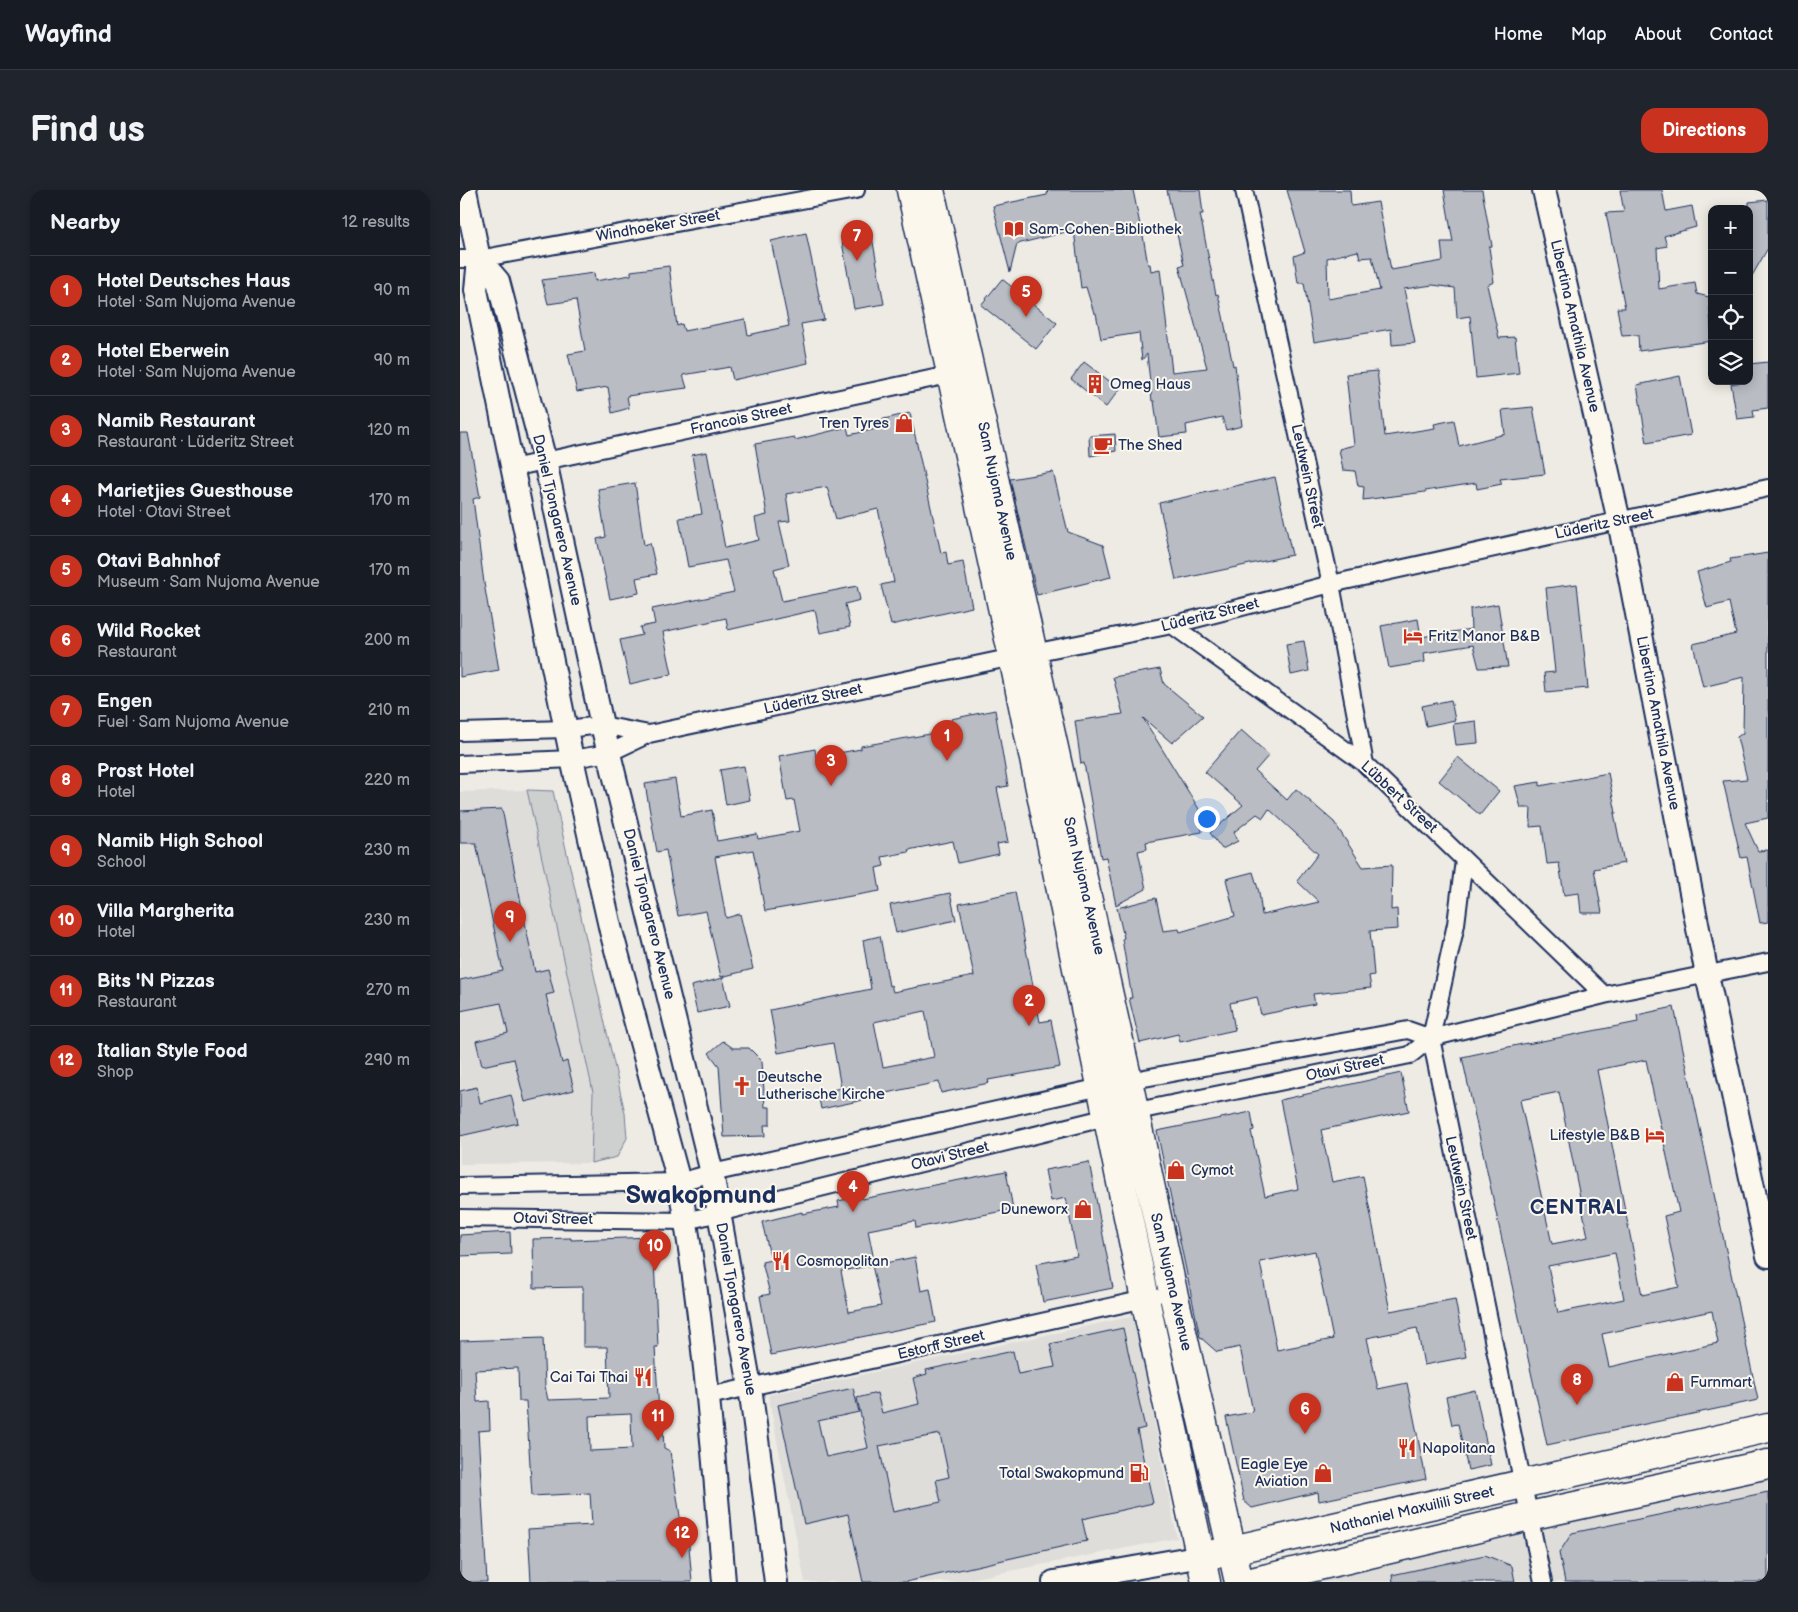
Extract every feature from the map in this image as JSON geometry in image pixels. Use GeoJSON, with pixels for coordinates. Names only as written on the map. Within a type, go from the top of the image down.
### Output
{"type":"FeatureCollection","features":[{"type":"Feature","properties":{"kind":"highway","name":"Sam Nujoma Avenue"},"geometry":{"type":"LineString","coordinates":[[910,190],[960,372],[1023,655],[1128,1081],[1121,1114],[1145,1299],[1204,1569]]}},
{"type":"Feature","properties":{"kind":"highway","name":"Sam Nujoma Avenue"},"geometry":{"type":"LineString","coordinates":[[930,190],[960,372]]}},
{"type":"Feature","properties":{"kind":"highway","name":"Sam Nujoma Avenue"},"geometry":{"type":"LineString","coordinates":[[1023,655],[1101,1087],[1121,1114],[1173,1292],[1239,1582]]}},
{"type":"Feature","properties":{"kind":"highway","name":"Nathaniel Maxuilili Street"},"geometry":{"type":"LineString","coordinates":[[1204,1569],[1232,1550],[1768,1428]]}},
{"type":"Feature","properties":{"kind":"highway"},"geometry":{"type":"LineString","coordinates":[[1251,1582],[1529,1516],[1768,1464]]}},
{"type":"Feature","properties":{"kind":"street","name":"Daniel Tjongarero Avenue"},"geometry":{"type":"LineString","coordinates":[[465,190],[469,259],[572,759],[611,931],[679,1182],[686,1221],[709,1396],[724,1582]]}},
{"type":"Feature","properties":{"kind":"street","name":"Windhoeker Street"},"geometry":{"type":"LineString","coordinates":[[469,259],[856,190]]}},
{"type":"Feature","properties":{"kind":"street","name":"Leutwein Street"},"geometry":{"type":"LineString","coordinates":[[1244,190],[1331,584],[1365,764]]}},
{"type":"Feature","properties":{"kind":"street","name":"Libertina Amathila Avenue"},"geometry":{"type":"LineString","coordinates":[[1544,190],[1619,520],[1708,975],[1768,1256]]}},
{"type":"Feature","properties":{"kind":"street","name":"Daniel Tjongarero Avenue"},"geometry":{"type":"LineString","coordinates":[[469,259],[498,281],[546,461],[602,725],[712,1173],[750,1387],[776,1582]]}},
{"type":"Feature","properties":{"kind":"street","name":"Francois Street"},"geometry":{"type":"LineString","coordinates":[[512,468],[960,372]]}},
{"type":"Feature","properties":{"kind":"street","name":"Lüderitz Street"},"geometry":{"type":"LineString","coordinates":[[460,764],[572,759],[609,753],[649,734],[1172,625],[1331,584],[1768,488]]}},
{"type":"Feature","properties":{"kind":"street","name":"Lübbert Street"},"geometry":{"type":"LineString","coordinates":[[1172,625],[1365,764],[1604,995]]}},
{"type":"Feature","properties":{"kind":"street","name":"Lüderitz Street"},"geometry":{"type":"LineString","coordinates":[[460,732],[566,730],[602,725],[649,734]]}},
{"type":"Feature","properties":{"kind":"street","name":"Leutwein Street"},"geometry":{"type":"LineString","coordinates":[[1464,860],[1456,924],[1431,1038],[1543,1582]]}},
{"type":"Feature","properties":{"kind":"street","name":"Otavi Street"},"geometry":{"type":"LineString","coordinates":[[460,1218],[686,1221],[1121,1114],[1410,1054],[1431,1038],[1604,995],[1768,962]]}},
{"type":"Feature","properties":{"kind":"street","name":"Otavi Street"},"geometry":{"type":"LineString","coordinates":[[460,1186],[679,1182],[712,1173],[1128,1081],[1408,1030],[1431,1038]]}},
{"type":"Feature","properties":{"kind":"street","name":"Estorff Street"},"geometry":{"type":"LineString","coordinates":[[709,1396],[1173,1292]]}},
{"type":"Feature","properties":{"kind":"street","name":"Nathaniel Maxuilili Street"},"geometry":{"type":"LineString","coordinates":[[1054,1582],[1204,1569]]}},
{"type":"Feature","properties":{"kind":"shaded area"},"geometry":{"type":"Polygon","coordinates":[[[527,790],[593,1092],[591,1163],[460,1164],[460,792],[527,790]]]}},
{"type":"Feature","properties":{"kind":"shaded area"},"geometry":{"type":"Polygon","coordinates":[[[527,790],[553,791],[625,1113],[627,1138],[617,1157],[591,1163],[593,1092],[527,790]]]}},
{"type":"Feature","properties":{"kind":"shaded area"},"geometry":{"type":"Polygon","coordinates":[[[1134,1316],[1177,1538],[955,1582],[805,1582],[768,1395],[1134,1316]]]}},
{"type":"Feature","properties":{"kind":"shaded area"},"geometry":{"type":"Polygon","coordinates":[[[1768,1476],[1768,1582],[1295,1582],[1768,1476]]]}},
{"type":"Feature","properties":{"kind":"building"},"geometry":{"type":"Polygon","coordinates":[[[1048,190],[1133,190],[1148,265],[1150,264],[1151,271],[1160,269],[1172,372],[1207,368],[1179,266],[1184,265],[1167,190],[1200,190],[1203,214],[1200,214],[1216,295],[1218,294],[1233,366],[1235,365],[1242,426],[1226,430],[1222,417],[1186,425],[1187,434],[1159,437],[1154,401],[1152,401],[1147,354],[1142,360],[1139,333],[1101,339],[1096,313],[1094,313],[1086,287],[1081,288],[1074,230],[1017,244],[1010,272],[993,206],[1047,195],[1048,190]]]}},
{"type":"Feature","properties":{"kind":"building"},"geometry":{"type":"Polygon","coordinates":[[[1287,190],[1350,190],[1351,206],[1378,202],[1391,270],[1443,261],[1441,242],[1453,242],[1444,190],[1482,190],[1492,246],[1489,247],[1494,282],[1487,285],[1499,338],[1515,337],[1519,373],[1476,378],[1470,316],[1457,318],[1455,288],[1433,285],[1404,289],[1415,343],[1392,345],[1391,329],[1314,342],[1304,283],[1298,283],[1294,256],[1305,252],[1287,190]],[[1358,251],[1327,258],[1328,299],[1380,290],[1372,257],[1360,258],[1358,251]]]}},
{"type":"Feature","properties":{"kind":"building"},"geometry":{"type":"Polygon","coordinates":[[[1620,190],[1662,190],[1666,211],[1692,206],[1696,227],[1664,236],[1667,246],[1657,248],[1659,289],[1695,283],[1697,294],[1708,297],[1708,342],[1639,351],[1638,335],[1622,336],[1617,308],[1625,308],[1606,213],[1624,212],[1620,190]]]}},
{"type":"Feature","properties":{"kind":"building"},"geometry":{"type":"Polygon","coordinates":[[[1768,200],[1768,248],[1753,274],[1753,205],[1749,205],[1749,202],[1768,200]]]}},
{"type":"Feature","properties":{"kind":"building"},"geometry":{"type":"Polygon","coordinates":[[[871,231],[884,304],[854,309],[841,236],[871,231]]]}},
{"type":"Feature","properties":{"kind":"building"},"geometry":{"type":"Polygon","coordinates":[[[806,233],[824,320],[801,324],[808,363],[733,380],[730,367],[683,375],[687,388],[627,396],[629,408],[612,413],[608,387],[577,392],[568,354],[585,351],[576,300],[548,304],[542,280],[594,273],[595,281],[631,275],[631,271],[669,266],[677,326],[682,324],[684,331],[745,319],[748,335],[789,326],[771,241],[806,233]]]}},
{"type":"Feature","properties":{"kind":"building"},"geometry":{"type":"Polygon","coordinates":[[[1002,279],[1057,323],[1036,349],[981,305],[1002,279]]]}},
{"type":"Feature","properties":{"kind":"building","name":"Omeg Haus"},"geometry":{"type":"Polygon","coordinates":[[[1084,362],[1120,389],[1106,407],[1071,379],[1084,362]]]}},
{"type":"Feature","properties":{"kind":"building"},"geometry":{"type":"Polygon","coordinates":[[[1768,362],[1768,408],[1753,410],[1754,417],[1737,419],[1731,385],[1753,385],[1753,364],[1768,362]]]}},
{"type":"Feature","properties":{"kind":"building"},"geometry":{"type":"Polygon","coordinates":[[[1377,371],[1385,436],[1435,428],[1434,424],[1454,420],[1459,446],[1505,434],[1502,410],[1533,407],[1545,474],[1500,479],[1502,484],[1477,489],[1476,483],[1363,500],[1364,487],[1358,486],[1355,471],[1343,470],[1339,449],[1354,445],[1346,374],[1377,371]]]}},
{"type":"Feature","properties":{"kind":"building"},"geometry":{"type":"Polygon","coordinates":[[[1680,376],[1691,435],[1647,443],[1637,385],[1680,376]]]}},
{"type":"Feature","properties":{"kind":"building"},"geometry":{"type":"Polygon","coordinates":[[[910,413],[941,553],[946,552],[948,565],[963,562],[972,607],[891,625],[881,585],[894,582],[878,509],[836,519],[827,487],[786,494],[790,521],[779,522],[789,565],[774,569],[782,601],[857,586],[860,600],[845,604],[850,627],[820,633],[815,610],[728,630],[726,618],[663,632],[672,674],[630,684],[620,640],[642,635],[640,627],[655,624],[652,609],[734,592],[726,560],[688,567],[679,518],[702,514],[692,455],[707,452],[725,548],[759,540],[755,518],[767,515],[755,444],[794,437],[795,440],[847,427],[849,435],[876,429],[875,421],[910,413]]]}},
{"type":"Feature","properties":{"kind":"building"},"geometry":{"type":"Polygon","coordinates":[[[460,433],[468,433],[480,497],[473,499],[484,583],[499,670],[460,677],[460,433]]]}},
{"type":"Feature","properties":{"kind":"building"},"geometry":{"type":"Polygon","coordinates":[[[1115,434],[1116,451],[1090,456],[1089,436],[1115,434]]]}},
{"type":"Feature","properties":{"kind":"building"},"geometry":{"type":"Polygon","coordinates":[[[1053,472],[1068,532],[1103,545],[1111,577],[1037,595],[1010,479],[1053,472]]]}},
{"type":"Feature","properties":{"kind":"building"},"geometry":{"type":"Polygon","coordinates":[[[1275,477],[1292,555],[1176,580],[1159,503],[1275,477]]]}},
{"type":"Feature","properties":{"kind":"building"},"geometry":{"type":"Polygon","coordinates":[[[635,483],[644,545],[650,543],[657,574],[636,578],[639,593],[610,599],[597,539],[606,537],[598,489],[635,483]]]}},
{"type":"Feature","properties":{"kind":"building"},"geometry":{"type":"Polygon","coordinates":[[[1768,553],[1768,818],[1745,823],[1758,851],[1768,850],[1768,922],[1760,923],[1747,857],[1741,858],[1723,781],[1747,779],[1737,737],[1743,733],[1744,677],[1703,687],[1693,644],[1736,634],[1729,602],[1707,608],[1697,572],[1731,562],[1730,559],[1768,553]]]}},
{"type":"Feature","properties":{"kind":"building"},"geometry":{"type":"Polygon","coordinates":[[[1577,584],[1588,688],[1546,692],[1544,673],[1555,672],[1546,588],[1577,584]]]}},
{"type":"Feature","properties":{"kind":"building"},"geometry":{"type":"Polygon","coordinates":[[[1498,604],[1508,667],[1479,668],[1473,645],[1424,653],[1425,662],[1389,668],[1381,626],[1418,619],[1421,637],[1471,629],[1470,609],[1498,604]]]}},
{"type":"Feature","properties":{"kind":"building"},"geometry":{"type":"Polygon","coordinates":[[[1304,641],[1309,671],[1291,675],[1286,644],[1304,641]]]}},
{"type":"Feature","properties":{"kind":"building"},"geometry":{"type":"Polygon","coordinates":[[[1160,669],[1164,684],[1203,716],[1172,743],[1143,718],[1199,809],[1202,832],[1146,842],[1147,849],[1138,851],[1146,889],[1116,905],[1106,857],[1101,858],[1084,763],[1081,764],[1075,721],[1123,714],[1113,677],[1160,669]]]}},
{"type":"Feature","properties":{"kind":"building"},"geometry":{"type":"Polygon","coordinates":[[[1451,700],[1455,720],[1426,726],[1422,706],[1451,700]]]}},
{"type":"Feature","properties":{"kind":"building"},"geometry":{"type":"Polygon","coordinates":[[[995,710],[1008,786],[997,788],[1008,842],[997,844],[999,854],[958,863],[953,841],[908,850],[909,852],[882,857],[884,866],[876,868],[880,891],[765,911],[753,850],[715,857],[726,918],[740,914],[753,969],[721,977],[706,911],[678,916],[666,850],[657,852],[645,784],[675,779],[681,816],[712,810],[717,841],[757,834],[758,839],[800,831],[794,800],[787,801],[779,756],[815,749],[816,757],[861,749],[861,746],[953,730],[951,719],[995,710]]]}},
{"type":"Feature","properties":{"kind":"building"},"geometry":{"type":"Polygon","coordinates":[[[1476,721],[1478,743],[1456,745],[1453,724],[1476,721]]]}},
{"type":"Feature","properties":{"kind":"building"},"geometry":{"type":"Polygon","coordinates":[[[1241,730],[1269,755],[1255,771],[1287,800],[1296,789],[1334,822],[1363,867],[1392,865],[1391,910],[1397,909],[1398,929],[1370,931],[1374,975],[1369,976],[1371,988],[1313,994],[1315,1004],[1261,1015],[1257,997],[1230,1003],[1235,1030],[1180,1042],[1178,1034],[1140,1043],[1129,998],[1132,998],[1122,939],[1124,938],[1117,908],[1156,898],[1163,931],[1179,929],[1180,932],[1235,916],[1226,879],[1253,872],[1259,892],[1262,915],[1319,902],[1297,881],[1318,854],[1269,809],[1263,818],[1257,814],[1234,832],[1238,841],[1222,849],[1210,833],[1243,805],[1205,772],[1241,730]]]}},
{"type":"Feature","properties":{"kind":"building"},"geometry":{"type":"Polygon","coordinates":[[[1458,757],[1499,791],[1480,815],[1439,781],[1458,757]]]}},
{"type":"Feature","properties":{"kind":"building"},"geometry":{"type":"Polygon","coordinates":[[[744,766],[750,800],[726,805],[720,770],[744,766]]]}},
{"type":"Feature","properties":{"kind":"building"},"geometry":{"type":"Polygon","coordinates":[[[1608,773],[1624,863],[1594,869],[1602,913],[1581,913],[1579,893],[1564,895],[1559,863],[1547,864],[1542,826],[1530,827],[1531,808],[1521,808],[1515,786],[1540,782],[1540,786],[1608,773]]]}},
{"type":"Feature","properties":{"kind":"building"},"geometry":{"type":"Polygon","coordinates":[[[502,809],[535,972],[548,969],[554,993],[546,995],[562,1063],[567,1061],[574,1090],[525,1102],[514,1059],[482,1066],[476,1041],[508,1033],[501,1003],[460,1011],[460,980],[503,971],[476,843],[460,843],[460,811],[502,809]]]}},
{"type":"Feature","properties":{"kind":"building"},"geometry":{"type":"Polygon","coordinates":[[[1015,892],[1040,1022],[1051,1020],[1060,1067],[988,1080],[989,1083],[941,1093],[939,1082],[821,1109],[818,1093],[841,1088],[833,1043],[778,1053],[770,1010],[871,989],[863,940],[880,936],[889,986],[891,985],[893,992],[974,976],[959,904],[1015,892]],[[925,1011],[874,1022],[883,1067],[934,1057],[925,1011]]]}},
{"type":"Feature","properties":{"kind":"building"},"geometry":{"type":"Polygon","coordinates":[[[950,893],[956,920],[896,933],[890,905],[950,893]]]}},
{"type":"Feature","properties":{"kind":"building"},"geometry":{"type":"Polygon","coordinates":[[[723,978],[730,1006],[697,1013],[691,986],[723,978]]]}},
{"type":"Feature","properties":{"kind":"building"},"geometry":{"type":"Polygon","coordinates":[[[1674,1007],[1758,1400],[1547,1445],[1462,1057],[1638,1022],[1637,1015],[1674,1007]],[[1646,1060],[1597,1070],[1642,1295],[1679,1287],[1664,1216],[1679,1212],[1646,1060]],[[1559,1092],[1520,1100],[1552,1244],[1588,1237],[1559,1092]],[[1615,1253],[1548,1266],[1558,1313],[1624,1299],[1615,1253]],[[1712,1311],[1602,1334],[1609,1367],[1718,1343],[1712,1311]]]}},
{"type":"Feature","properties":{"kind":"building","name":"Deutsche Lutherische Kirche"},"geometry":{"type":"Polygon","coordinates":[[[723,1041],[733,1048],[749,1048],[762,1061],[765,1107],[770,1107],[770,1125],[764,1125],[765,1136],[724,1137],[719,1066],[709,1053],[723,1041]]]}},
{"type":"Feature","properties":{"kind":"building"},"geometry":{"type":"Polygon","coordinates":[[[1401,1073],[1409,1111],[1321,1130],[1332,1182],[1363,1176],[1390,1311],[1455,1299],[1466,1357],[1424,1365],[1417,1328],[1367,1338],[1378,1389],[1407,1383],[1426,1479],[1319,1501],[1318,1492],[1252,1508],[1244,1501],[1226,1417],[1253,1412],[1240,1347],[1217,1352],[1200,1337],[1157,1131],[1251,1112],[1254,1130],[1251,1131],[1265,1196],[1298,1189],[1280,1100],[1401,1073]],[[1315,1251],[1260,1262],[1277,1350],[1333,1339],[1315,1251]]]}},
{"type":"Feature","properties":{"kind":"building"},"geometry":{"type":"Polygon","coordinates":[[[477,1087],[480,1103],[511,1095],[518,1123],[460,1136],[460,1091],[477,1087]]]}},
{"type":"Feature","properties":{"kind":"building"},"geometry":{"type":"Polygon","coordinates":[[[1089,1162],[1113,1288],[1043,1302],[1036,1264],[1077,1256],[1066,1198],[1051,1201],[1045,1170],[1089,1162]]]}},
{"type":"Feature","properties":{"kind":"building"},"geometry":{"type":"Polygon","coordinates":[[[1006,1171],[1013,1209],[916,1228],[915,1221],[868,1230],[875,1265],[915,1257],[921,1291],[930,1289],[936,1322],[771,1355],[760,1296],[770,1294],[762,1262],[771,1260],[762,1222],[802,1212],[802,1214],[839,1207],[838,1201],[861,1196],[862,1199],[1006,1171]],[[872,1266],[841,1271],[849,1312],[881,1306],[872,1266]]]}},
{"type":"Feature","properties":{"kind":"building"},"geometry":{"type":"Polygon","coordinates":[[[510,1232],[511,1254],[460,1256],[460,1235],[510,1232]]]}},
{"type":"Feature","properties":{"kind":"building"},"geometry":{"type":"Polygon","coordinates":[[[653,1237],[658,1347],[655,1347],[659,1413],[662,1413],[664,1448],[670,1451],[681,1523],[687,1523],[692,1582],[531,1582],[528,1529],[592,1525],[590,1493],[532,1496],[526,1401],[519,1401],[518,1368],[475,1370],[477,1402],[489,1401],[490,1430],[478,1431],[487,1582],[460,1582],[460,1341],[543,1338],[545,1386],[548,1400],[609,1398],[607,1347],[583,1347],[583,1287],[534,1288],[533,1239],[571,1238],[571,1240],[653,1237]],[[631,1414],[589,1416],[590,1451],[632,1449],[631,1414]]]}},
{"type":"Feature","properties":{"kind":"building"},"geometry":{"type":"Polygon","coordinates":[[[1123,1328],[1145,1428],[1137,1430],[1153,1503],[1082,1519],[1087,1541],[906,1582],[863,1582],[848,1514],[804,1524],[778,1405],[853,1388],[859,1412],[818,1421],[826,1457],[868,1448],[857,1398],[877,1393],[882,1413],[919,1404],[913,1378],[927,1374],[926,1370],[1013,1351],[1018,1374],[1055,1367],[1050,1344],[1123,1328]],[[940,1434],[879,1446],[893,1512],[941,1502],[936,1480],[949,1477],[940,1434]]]}},
{"type":"Feature","properties":{"kind":"building"},"geometry":{"type":"Polygon","coordinates":[[[1475,1390],[1491,1465],[1468,1470],[1458,1424],[1452,1425],[1446,1397],[1475,1390]]]}},
{"type":"Feature","properties":{"kind":"building"},"geometry":{"type":"Polygon","coordinates":[[[1768,1492],[1768,1582],[1565,1582],[1559,1553],[1572,1533],[1768,1492]]]}},
{"type":"Feature","properties":{"kind":"building"},"geometry":{"type":"Polygon","coordinates":[[[1485,1555],[1512,1566],[1515,1582],[1393,1582],[1392,1575],[1485,1555]]]}},
{"type":"Feature","properties":{"kind":"place","name":"Sam-Cohen-Bibliothek"},"geometry":{"type":"Point","coordinates":[1014,229]}},
{"type":"Feature","properties":{"kind":"place","name":"Engen"},"geometry":{"type":"Point","coordinates":[857,261]}},
{"type":"Feature","properties":{"kind":"place","name":"Otavi Bahnhof"},"geometry":{"type":"Point","coordinates":[1026,317]}},
{"type":"Feature","properties":{"kind":"place","name":"Omeg Haus"},"geometry":{"type":"Point","coordinates":[1095,384]}},
{"type":"Feature","properties":{"kind":"place","name":"Tren Tyres"},"geometry":{"type":"Point","coordinates":[904,423]}},
{"type":"Feature","properties":{"kind":"place","name":"The Shed"},"geometry":{"type":"Point","coordinates":[1103,445]}},
{"type":"Feature","properties":{"kind":"place","name":"Fritz Manor B&B"},"geometry":{"type":"Point","coordinates":[1413,636]}},
{"type":"Feature","properties":{"kind":"place","name":"Hotel Deutsches Haus"},"geometry":{"type":"Point","coordinates":[947,761]}},
{"type":"Feature","properties":{"kind":"place","name":"Namib Restaurant"},"geometry":{"type":"Point","coordinates":[831,786]}},
{"type":"Feature","properties":{"kind":"place","name":"Namib High School"},"geometry":{"type":"Point","coordinates":[510,942]}},
{"type":"Feature","properties":{"kind":"place","name":"Hotel Eberwein"},"geometry":{"type":"Point","coordinates":[1029,1026]}},
{"type":"Feature","properties":{"kind":"place","name":"Deutsche Lutherische Kirche"},"geometry":{"type":"Point","coordinates":[742,1086]}},
{"type":"Feature","properties":{"kind":"place","name":"Lifestyle B&B"},"geometry":{"type":"Point","coordinates":[1655,1135]}},
{"type":"Feature","properties":{"kind":"place","name":"Cymot"},"geometry":{"type":"Point","coordinates":[1176,1170]}},
{"type":"Feature","properties":{"kind":"place","name":"Duneworx"},"geometry":{"type":"Point","coordinates":[1083,1209]}},
{"type":"Feature","properties":{"kind":"place","name":"Marietjies Guesthouse"},"geometry":{"type":"Point","coordinates":[853,1212]}},
{"type":"Feature","properties":{"kind":"place","name":"Cosmopolitan"},"geometry":{"type":"Point","coordinates":[781,1261]}},
{"type":"Feature","properties":{"kind":"place","name":"Villa Margherita"},"geometry":{"type":"Point","coordinates":[655,1271]}},
{"type":"Feature","properties":{"kind":"place","name":"Cai Tai Thai"},"geometry":{"type":"Point","coordinates":[643,1377]}},
{"type":"Feature","properties":{"kind":"place","name":"Furnmart"},"geometry":{"type":"Point","coordinates":[1675,1382]}},
{"type":"Feature","properties":{"kind":"place","name":"Prost Hotel"},"geometry":{"type":"Point","coordinates":[1577,1405]}},
{"type":"Feature","properties":{"kind":"place","name":"Wild Rocket"},"geometry":{"type":"Point","coordinates":[1305,1434]}},
{"type":"Feature","properties":{"kind":"place","name":"Bits 'N Pizzas"},"geometry":{"type":"Point","coordinates":[658,1441]}},
{"type":"Feature","properties":{"kind":"place","name":"Napolitana"},"geometry":{"type":"Point","coordinates":[1407,1448]}},
{"type":"Feature","properties":{"kind":"place","name":"Total Swakopmund"},"geometry":{"type":"Point","coordinates":[1139,1473]}},
{"type":"Feature","properties":{"kind":"place","name":"Eagle Eye Aviation"},"geometry":{"type":"Point","coordinates":[1323,1473]}},
{"type":"Feature","properties":{"kind":"place","name":"Italian Style Food"},"geometry":{"type":"Point","coordinates":[682,1558]}},
{"type":"Feature","properties":{"kind":"district","name":"Swakopmund"},"geometry":{"type":"Point","coordinates":[701,1195]}},
{"type":"Feature","properties":{"kind":"district","name":"CENTRAL"},"geometry":{"type":"Point","coordinates":[1579,1208]}}]}
